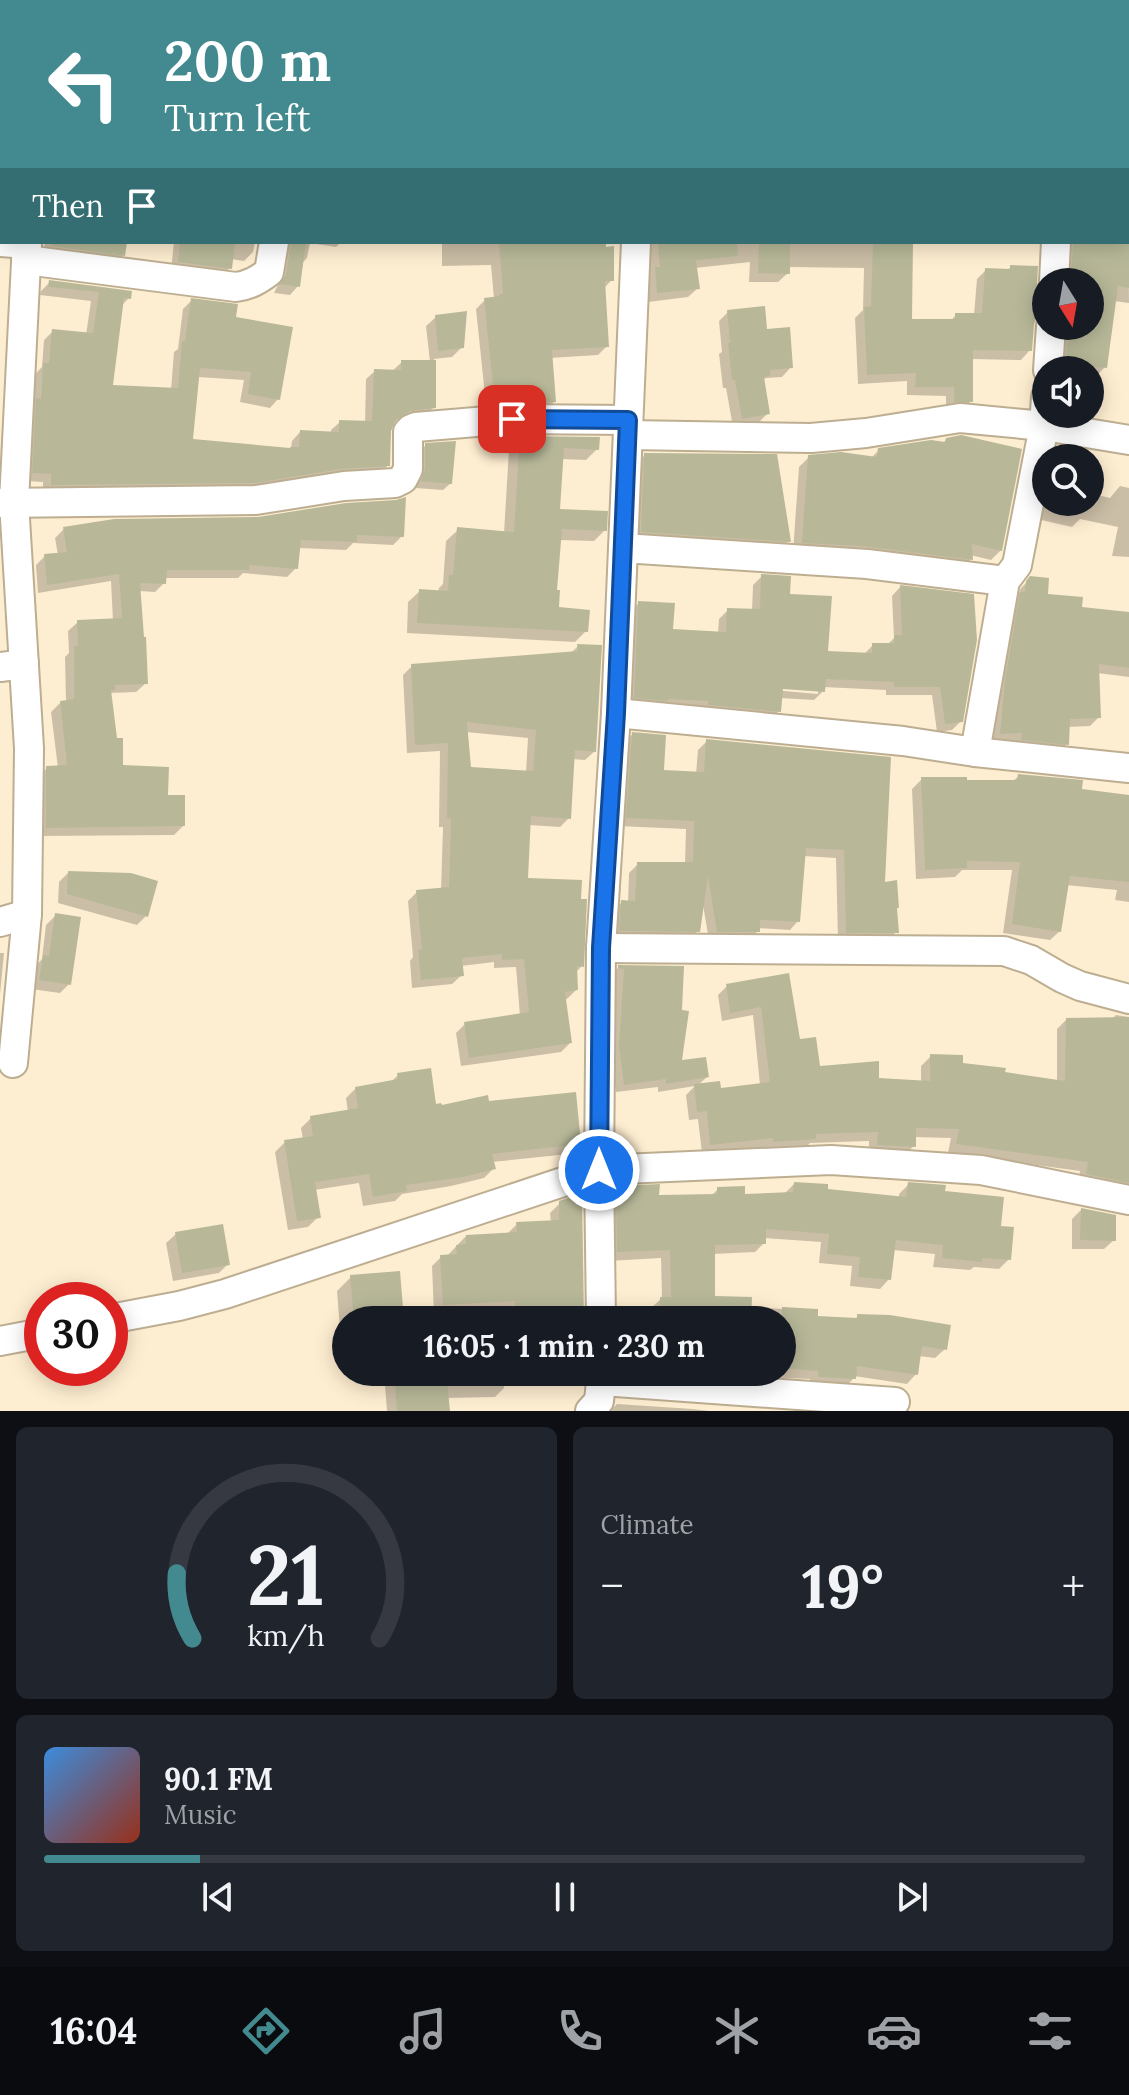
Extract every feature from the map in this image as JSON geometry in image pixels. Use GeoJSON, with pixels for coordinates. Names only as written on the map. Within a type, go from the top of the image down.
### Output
{"type":"FeatureCollection","features":[{"type":"Feature","properties":{"kind":"street"},"geometry":{"type":"LineString","coordinates":[[13,1063],[13,918],[29,748],[12,665],[7,502],[20,247],[236,287],[258,281],[269,272],[274,244]]}},
{"type":"Feature","properties":{"kind":"street"},"geometry":{"type":"LineString","coordinates":[[601,1306],[601,948],[616,713],[636,244]]}},
{"type":"Feature","properties":{"kind":"street"},"geometry":{"type":"LineString","coordinates":[[1055,268],[1056,244]]}},
{"type":"Feature","properties":{"kind":"street"},"geometry":{"type":"LineString","coordinates":[[7,502],[256,500],[344,486],[395,483],[403,479],[408,469],[408,432],[411,429],[512,419],[811,438],[960,418],[1032,425]]}},
{"type":"Feature","properties":{"kind":"street"},"geometry":{"type":"LineString","coordinates":[[975,752],[1005,581],[1017,565],[1044,428]]}},
{"type":"Feature","properties":{"kind":"street"},"geometry":{"type":"LineString","coordinates":[[1056,428],[1129,440]]}},
{"type":"Feature","properties":{"kind":"street"},"geometry":{"type":"LineString","coordinates":[[623,548],[867,564],[1005,581]]}},
{"type":"Feature","properties":{"kind":"street"},"geometry":{"type":"LineString","coordinates":[[616,713],[903,741],[1129,768]]}},
{"type":"Feature","properties":{"kind":"street"},"geometry":{"type":"LineString","coordinates":[[601,948],[1004,951],[1031,960],[1080,986],[1129,999]]}},
{"type":"Feature","properties":{"kind":"street"},"geometry":{"type":"LineString","coordinates":[[128,1316],[225,1294],[599,1170],[831,1160],[981,1170],[1129,1200]]}},
{"type":"Feature","properties":{"kind":"street"},"geometry":{"type":"LineString","coordinates":[[0,1341],[24,1336]]}},
{"type":"Feature","properties":{"kind":"street"},"geometry":{"type":"LineString","coordinates":[[590,1411],[599,1401],[601,1386]]}},
{"type":"Feature","properties":{"kind":"street"},"geometry":{"type":"LineString","coordinates":[[715,1386],[895,1402]]}},
{"type":"Feature","properties":{"kind":"building"},"geometry":{"type":"Polygon","coordinates":[[[52,244],[127,244],[125,256],[52,244]]]}},
{"type":"Feature","properties":{"kind":"building"},"geometry":{"type":"Polygon","coordinates":[[[180,244],[235,244],[232,269],[178,262],[180,244]]]}},
{"type":"Feature","properties":{"kind":"building"},"geometry":{"type":"Polygon","coordinates":[[[291,244],[306,244],[300,287],[280,284],[286,275],[291,244]]]}},
{"type":"Feature","properties":{"kind":"building"},"geometry":{"type":"Polygon","coordinates":[[[499,244],[614,246],[614,281],[605,281],[609,347],[552,350],[556,402],[491,404],[491,396],[494,396],[484,298],[503,294],[499,244]]]}},
{"type":"Feature","properties":{"kind":"building"},"geometry":{"type":"Polygon","coordinates":[[[658,244],[737,244],[738,256],[696,260],[700,289],[657,293],[655,267],[660,267],[658,244]]]}},
{"type":"Feature","properties":{"kind":"building"},"geometry":{"type":"Polygon","coordinates":[[[759,244],[790,244],[790,274],[758,273],[759,244]]]}},
{"type":"Feature","properties":{"kind":"building"},"geometry":{"type":"Polygon","coordinates":[[[873,244],[913,244],[912,319],[955,319],[955,313],[982,313],[985,268],[1038,266],[1032,268],[1032,351],[973,350],[973,402],[954,402],[954,387],[915,387],[916,373],[867,375],[864,307],[871,306],[873,244]]]}},
{"type":"Feature","properties":{"kind":"building"},"geometry":{"type":"Polygon","coordinates":[[[1073,244],[1129,244],[1129,288],[1118,286],[1107,368],[1104,368],[1104,356],[1066,356],[1067,340],[1104,340],[1104,268],[1071,268],[1073,244]]]}},
{"type":"Feature","properties":{"kind":"building"},"geometry":{"type":"Polygon","coordinates":[[[49,280],[132,291],[131,299],[124,298],[113,385],[178,388],[182,341],[185,341],[191,298],[238,304],[236,317],[293,327],[280,400],[248,394],[251,372],[200,368],[193,439],[290,448],[299,447],[300,430],[339,432],[339,420],[372,421],[374,369],[401,370],[401,360],[436,360],[436,408],[410,411],[396,420],[391,431],[390,466],[341,469],[255,483],[51,485],[51,474],[32,473],[36,398],[41,399],[43,363],[49,363],[52,329],[93,333],[99,292],[48,287],[49,280]]]}},
{"type":"Feature","properties":{"kind":"building"},"geometry":{"type":"Polygon","coordinates":[[[765,306],[767,329],[790,327],[793,368],[770,370],[770,376],[764,377],[770,414],[742,419],[735,380],[732,380],[727,310],[765,306]]]}},
{"type":"Feature","properties":{"kind":"building"},"geometry":{"type":"Polygon","coordinates":[[[467,311],[464,348],[438,351],[435,315],[467,311]]]}},
{"type":"Feature","properties":{"kind":"building"},"geometry":{"type":"Polygon","coordinates":[[[961,435],[1022,449],[1002,551],[972,544],[973,560],[861,546],[802,543],[808,455],[841,452],[877,457],[878,448],[931,440],[945,442],[946,438],[961,435]]]}},
{"type":"Feature","properties":{"kind":"building"},"geometry":{"type":"Polygon","coordinates":[[[520,436],[600,437],[599,450],[564,448],[560,509],[608,511],[607,531],[562,529],[557,590],[560,590],[559,607],[590,610],[588,632],[417,623],[419,589],[448,591],[449,575],[453,575],[457,527],[514,532],[520,436]]]}},
{"type":"Feature","properties":{"kind":"building"},"geometry":{"type":"Polygon","coordinates":[[[456,441],[452,484],[421,481],[425,469],[425,443],[456,441]]]}},
{"type":"Feature","properties":{"kind":"building"},"geometry":{"type":"Polygon","coordinates":[[[644,453],[777,454],[791,542],[641,532],[644,453]]]}},
{"type":"Feature","properties":{"kind":"building"},"geometry":{"type":"Polygon","coordinates":[[[406,497],[404,537],[357,535],[357,542],[301,540],[298,569],[249,565],[249,570],[167,570],[166,584],[140,583],[148,684],[115,685],[115,690],[111,690],[117,738],[123,738],[123,765],[169,767],[168,795],[185,795],[185,826],[46,828],[46,766],[67,765],[60,701],[74,699],[77,620],[122,618],[119,574],[47,585],[44,554],[67,552],[63,527],[114,519],[258,517],[406,497]]]}},
{"type":"Feature","properties":{"kind":"building"},"geometry":{"type":"Polygon","coordinates":[[[761,574],[791,576],[790,594],[832,596],[828,651],[872,653],[872,643],[894,643],[894,635],[902,635],[900,585],[974,594],[977,640],[963,722],[945,724],[940,687],[894,687],[894,682],[826,679],[825,692],[783,689],[781,712],[708,705],[708,701],[634,698],[638,601],[675,603],[673,629],[726,632],[727,608],[760,609],[761,574]]]}},
{"type":"Feature","properties":{"kind":"building"},"geometry":{"type":"Polygon","coordinates":[[[1030,576],[1049,578],[1048,594],[1083,597],[1082,607],[1129,612],[1129,668],[1099,664],[1101,718],[1070,719],[1069,745],[1021,740],[1022,733],[1000,734],[1005,680],[1020,592],[1025,592],[1030,576]]]}},
{"type":"Feature","properties":{"kind":"building"},"geometry":{"type":"Polygon","coordinates":[[[577,644],[602,645],[596,752],[575,750],[571,819],[531,816],[528,878],[582,880],[581,899],[587,899],[584,967],[577,966],[578,990],[565,992],[572,1043],[469,1058],[464,1022],[529,1012],[524,959],[502,960],[502,954],[462,958],[464,976],[421,980],[418,950],[422,949],[416,890],[449,887],[451,819],[447,818],[448,743],[415,745],[411,664],[578,651],[577,644]],[[467,722],[471,767],[533,771],[536,730],[467,722]]]}},
{"type":"Feature","properties":{"kind":"building"},"geometry":{"type":"Polygon","coordinates":[[[632,732],[666,735],[664,770],[704,772],[706,739],[891,757],[885,882],[897,880],[899,933],[846,933],[844,850],[806,848],[800,922],[760,920],[760,932],[717,932],[708,876],[700,932],[619,931],[621,900],[635,901],[637,862],[693,862],[694,821],[626,818],[632,732]]]}},
{"type":"Feature","properties":{"kind":"building"},"geometry":{"type":"Polygon","coordinates":[[[1018,774],[1083,780],[1082,789],[1129,795],[1129,882],[1070,876],[1061,932],[1012,924],[1020,862],[967,861],[967,868],[925,870],[921,777],[1017,780],[1018,774]]]}},
{"type":"Feature","properties":{"kind":"building"},"geometry":{"type":"Polygon","coordinates":[[[68,871],[131,873],[158,881],[148,917],[67,894],[68,871]]]}},
{"type":"Feature","properties":{"kind":"building"},"geometry":{"type":"Polygon","coordinates":[[[55,913],[81,917],[71,985],[39,980],[43,955],[49,956],[55,913]]]}},
{"type":"Feature","properties":{"kind":"building"},"geometry":{"type":"Polygon","coordinates":[[[618,965],[684,966],[682,1010],[689,1011],[682,1060],[706,1057],[709,1077],[666,1084],[666,1079],[624,1085],[619,1046],[624,969],[618,968],[618,965]]]}},
{"type":"Feature","properties":{"kind":"building"},"geometry":{"type":"Polygon","coordinates":[[[789,973],[800,1039],[816,1037],[820,1066],[879,1061],[879,1078],[930,1081],[930,1054],[963,1055],[963,1063],[1006,1068],[1005,1072],[1065,1081],[1066,1018],[1129,1017],[1129,1183],[1086,1174],[1088,1162],[956,1144],[959,1129],[916,1128],[916,1147],[877,1145],[878,1132],[816,1134],[816,1139],[773,1142],[773,1138],[710,1145],[707,1111],[697,1112],[694,1084],[720,1081],[721,1088],[770,1082],[761,1007],[730,1013],[726,984],[789,973]]]}},
{"type":"Feature","properties":{"kind":"building"},"geometry":{"type":"Polygon","coordinates":[[[431,1068],[436,1104],[442,1105],[488,1095],[489,1101],[576,1092],[581,1144],[492,1154],[496,1169],[406,1185],[407,1191],[373,1197],[369,1174],[315,1182],[321,1218],[297,1221],[284,1140],[313,1136],[310,1116],[358,1108],[355,1087],[398,1079],[397,1073],[431,1068]]]}},
{"type":"Feature","properties":{"kind":"building"},"geometry":{"type":"Polygon","coordinates":[[[794,1182],[828,1184],[828,1189],[906,1197],[908,1182],[946,1185],[945,1191],[1004,1197],[1001,1226],[1014,1227],[1011,1260],[982,1258],[982,1262],[942,1258],[943,1245],[896,1240],[891,1280],[858,1277],[860,1257],[827,1254],[829,1234],[766,1229],[766,1244],[715,1245],[715,1296],[752,1297],[752,1306],[660,1306],[660,1297],[671,1297],[670,1250],[617,1252],[616,1186],[660,1184],[659,1195],[717,1194],[717,1187],[745,1186],[745,1194],[793,1192],[794,1182]]]}},
{"type":"Feature","properties":{"kind":"building"},"geometry":{"type":"Polygon","coordinates":[[[582,1193],[584,1306],[515,1306],[515,1301],[443,1305],[440,1255],[457,1254],[456,1245],[466,1244],[466,1235],[517,1232],[516,1222],[559,1220],[559,1201],[582,1193]]]}},
{"type":"Feature","properties":{"kind":"building"},"geometry":{"type":"Polygon","coordinates":[[[1081,1208],[1116,1215],[1116,1241],[1080,1240],[1081,1208]]]}},
{"type":"Feature","properties":{"kind":"building"},"geometry":{"type":"Polygon","coordinates":[[[223,1224],[230,1265],[182,1273],[175,1232],[223,1224]]]}},
{"type":"Feature","properties":{"kind":"building"},"geometry":{"type":"Polygon","coordinates":[[[400,1271],[403,1306],[353,1306],[350,1275],[400,1271]]]}},
{"type":"Feature","properties":{"kind":"building"},"geometry":{"type":"Polygon","coordinates":[[[796,1308],[818,1309],[818,1316],[857,1318],[857,1314],[890,1315],[951,1325],[947,1350],[922,1346],[918,1375],[857,1366],[856,1379],[818,1377],[818,1371],[796,1369],[796,1308]]]}},
{"type":"Feature","properties":{"kind":"building"},"geometry":{"type":"Polygon","coordinates":[[[395,1386],[447,1386],[450,1411],[397,1411],[395,1386]]]}},
{"type":"Feature","properties":{"kind":"route"},"geometry":{"type":"LineString","coordinates":[[512,419],[628,420],[616,713],[601,948],[599,1170]]}}]}
